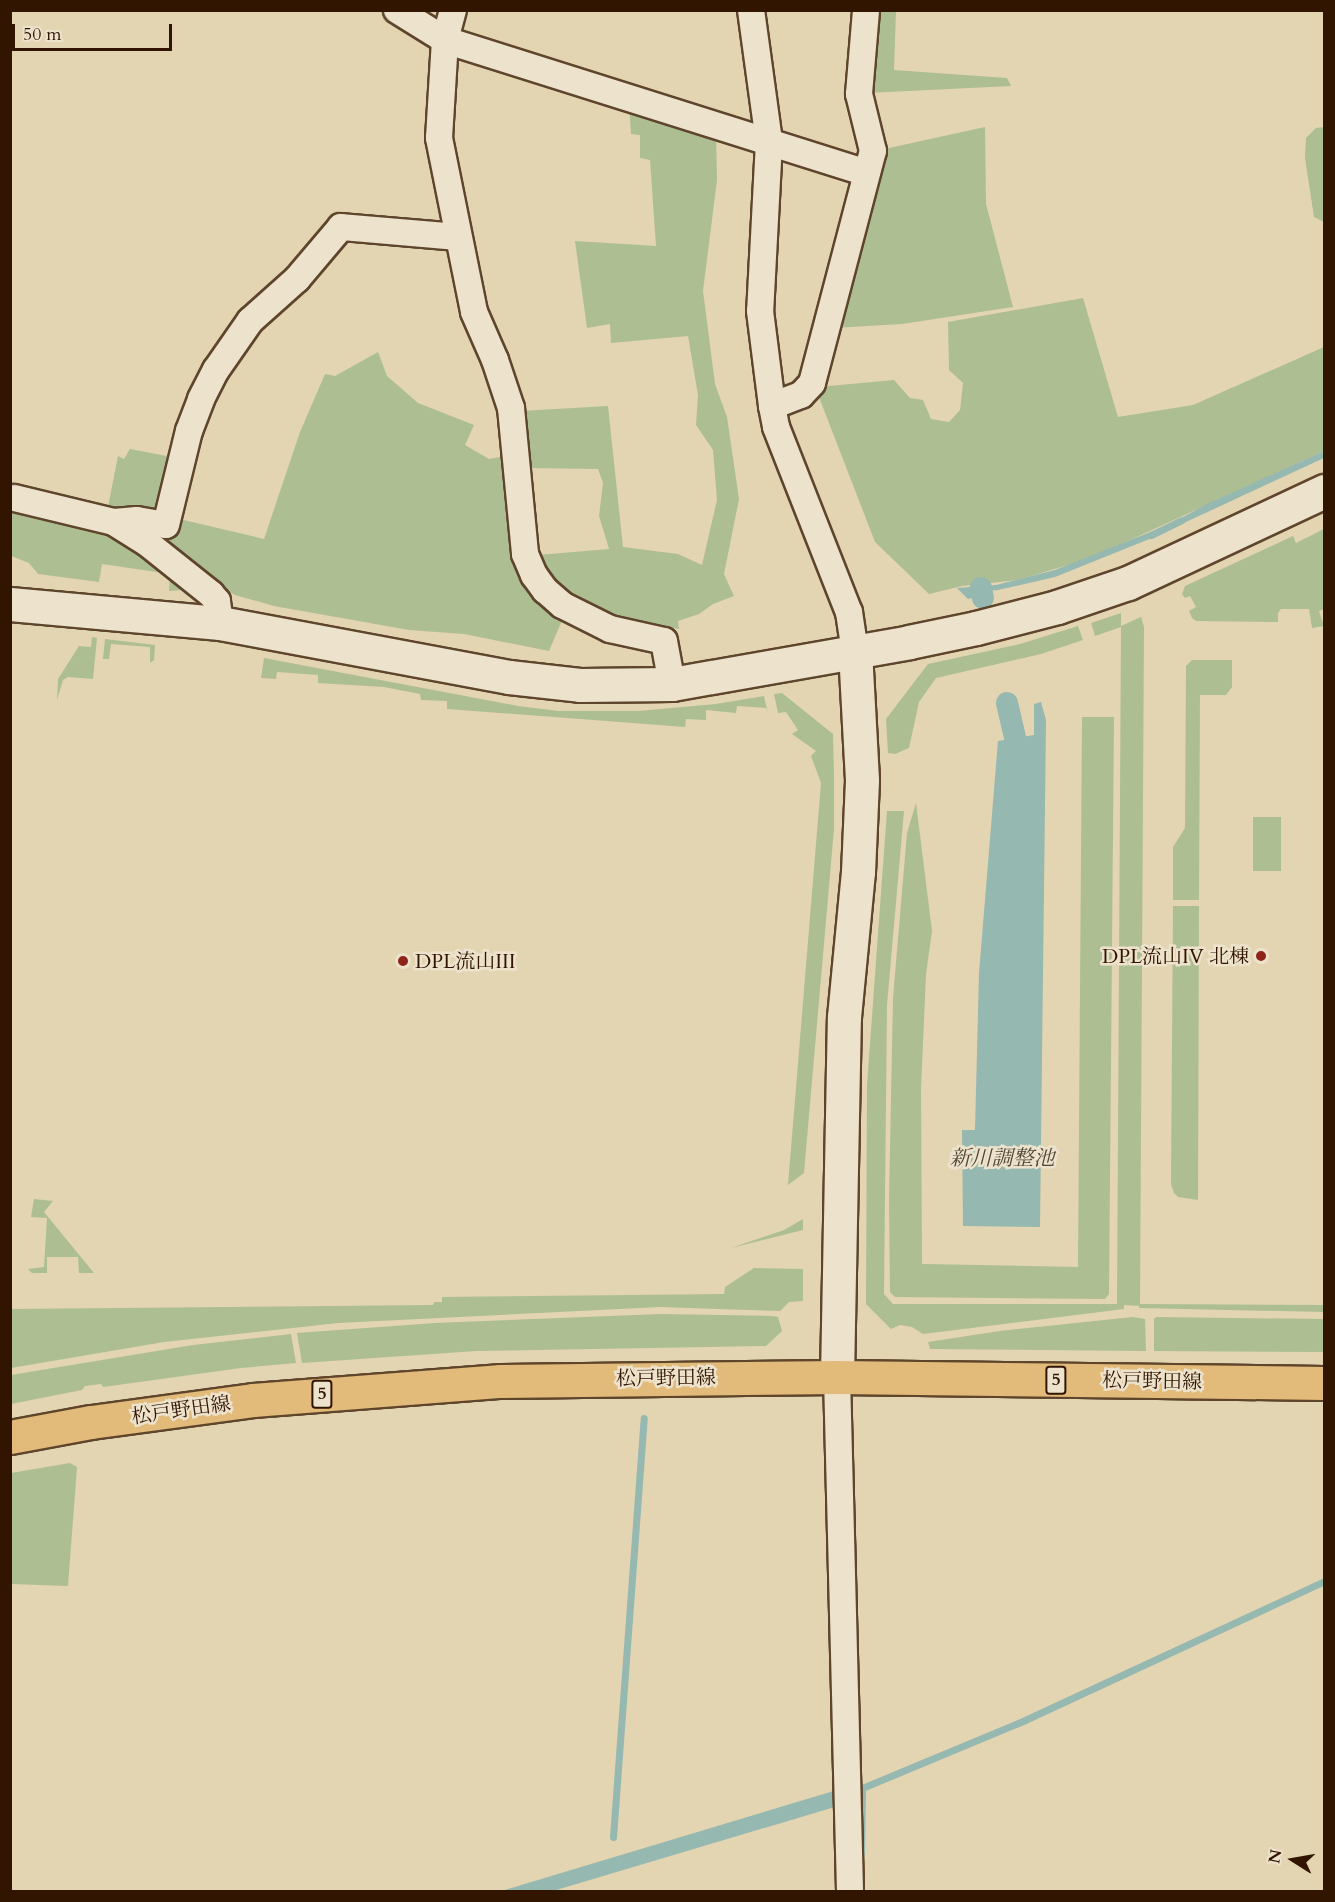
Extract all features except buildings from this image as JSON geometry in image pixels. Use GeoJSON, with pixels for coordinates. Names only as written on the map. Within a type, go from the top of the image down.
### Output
{"type":"FeatureCollection","features":[{"type":"Feature","properties":{"kind":"main road","name":"松戸野田線"},"geometry":{"type":"LineString","coordinates":[[10,1437],[91,1422],[254,1400],[512,1381],[837,1377],[1324,1383]]}},
{"type":"Feature","properties":{"kind":"street"},"geometry":{"type":"LineString","coordinates":[[397,10],[445,39],[866,173]]}},
{"type":"Feature","properties":{"kind":"street"},"geometry":{"type":"LineString","coordinates":[[453,10],[445,39],[439,138],[457,237],[474,312],[495,360],[511,408],[525,554],[534,575],[545,590],[561,605],[610,628],[664,641],[672,684]]}},
{"type":"Feature","properties":{"kind":"street"},"geometry":{"type":"LineString","coordinates":[[751,10],[769,142],[760,311],[772,406],[776,427],[849,612],[855,652],[860,727],[861,801],[858,872],[844,1017],[837,1377],[850,1892]]}},
{"type":"Feature","properties":{"kind":"street"},"geometry":{"type":"LineString","coordinates":[[772,406],[801,395],[812,383],[873,151],[859,94],[866,10]]}},
{"type":"Feature","properties":{"kind":"street"},"geometry":{"type":"LineString","coordinates":[[14,498],[114,522],[137,520],[166,525],[189,431],[201,399],[216,370],[250,321],[297,279],[341,227],[457,237]]}},
{"type":"Feature","properties":{"kind":"street"},"geometry":{"type":"LineString","coordinates":[[10,604],[220,623],[509,677],[580,685],[672,684],[976,628],[1058,607],[1128,583],[1324,491]]}},
{"type":"Feature","properties":{"kind":"street"},"geometry":{"type":"LineString","coordinates":[[114,522],[147,543],[211,594],[216,601],[220,623]]}},
{"type":"Feature","properties":{"kind":"green space"},"geometry":{"type":"Polygon","coordinates":[[[874,11],[896,11],[894,70],[1007,78],[1011,86],[867,93],[874,11]]]}},
{"type":"Feature","properties":{"kind":"green space"},"geometry":{"type":"Polygon","coordinates":[[[629,104],[716,132],[717,180],[703,291],[715,384],[727,417],[739,499],[724,574],[734,596],[713,604],[699,614],[678,621],[679,629],[612,617],[568,595],[555,584],[538,555],[609,549],[599,516],[603,483],[598,469],[526,468],[521,411],[608,406],[623,547],[678,554],[702,565],[717,500],[713,450],[696,425],[698,395],[688,336],[611,343],[610,324],[587,328],[575,241],[656,246],[650,160],[640,158],[640,135],[631,134],[629,104]]]}},
{"type":"Feature","properties":{"kind":"green space"},"geometry":{"type":"Polygon","coordinates":[[[985,127],[986,204],[1013,307],[902,324],[833,328],[880,150],[985,127]]]}},
{"type":"Feature","properties":{"kind":"green space"},"geometry":{"type":"Polygon","coordinates":[[[1324,127],[1324,222],[1314,217],[1305,158],[1306,138],[1316,128],[1324,127]]]}},
{"type":"Feature","properties":{"kind":"green space"},"geometry":{"type":"Polygon","coordinates":[[[1083,298],[1118,417],[1193,405],[1324,347],[1324,451],[1091,558],[1018,580],[962,586],[929,594],[875,542],[817,392],[818,387],[894,380],[910,398],[923,400],[931,419],[949,422],[960,410],[963,383],[949,370],[948,322],[1083,298]]]}},
{"type":"Feature","properties":{"kind":"green space"},"geometry":{"type":"Polygon","coordinates":[[[378,352],[387,376],[418,403],[474,425],[465,445],[489,459],[505,456],[509,507],[563,618],[549,651],[464,634],[409,630],[274,606],[235,595],[202,575],[140,525],[175,518],[264,539],[300,432],[325,374],[335,376],[378,352]]]}},
{"type":"Feature","properties":{"kind":"green space"},"geometry":{"type":"Polygon","coordinates":[[[130,449],[172,457],[158,519],[107,512],[118,456],[124,459],[130,449]]]}},
{"type":"Feature","properties":{"kind":"green space"},"geometry":{"type":"Polygon","coordinates":[[[10,505],[112,531],[184,581],[182,590],[169,591],[170,574],[102,564],[99,582],[38,574],[29,563],[11,556],[10,505]]]}},
{"type":"Feature","properties":{"kind":"green space"},"geometry":{"type":"Polygon","coordinates":[[[1324,529],[1324,609],[1319,611],[1324,626],[1312,628],[1309,609],[1281,609],[1278,613],[1278,622],[1196,621],[1192,618],[1189,611],[1196,607],[1190,596],[1185,598],[1182,594],[1185,586],[1293,536],[1296,543],[1324,529]]]}},
{"type":"Feature","properties":{"kind":"green space"},"geometry":{"type":"Polygon","coordinates":[[[1121,613],[1121,626],[1141,617],[1144,627],[1140,1304],[1324,1305],[1324,1312],[1139,1308],[1139,1306],[1124,1305],[1124,1309],[923,1334],[912,1327],[900,1325],[891,1329],[866,1304],[867,1085],[887,811],[904,811],[887,1005],[884,1294],[893,1304],[1117,1304],[1121,627],[1095,636],[1091,623],[1121,613]]]}},
{"type":"Feature","properties":{"kind":"green space"},"geometry":{"type":"Polygon","coordinates":[[[1078,626],[1083,640],[1041,654],[936,678],[919,702],[909,748],[895,754],[888,753],[886,719],[928,664],[1020,644],[1078,626]]]}},
{"type":"Feature","properties":{"kind":"green space"},"geometry":{"type":"Polygon","coordinates":[[[92,637],[97,638],[93,679],[68,677],[63,680],[57,700],[58,679],[79,646],[91,647],[92,637]]]}},
{"type":"Feature","properties":{"kind":"green space"},"geometry":{"type":"Polygon","coordinates":[[[105,639],[155,645],[154,660],[150,663],[150,647],[111,644],[109,659],[103,659],[105,639]]]}},
{"type":"Feature","properties":{"kind":"green space"},"geometry":{"type":"Polygon","coordinates":[[[264,658],[518,706],[559,711],[638,711],[716,704],[764,696],[768,715],[766,708],[737,706],[736,713],[706,710],[706,720],[686,719],[685,727],[447,709],[447,701],[421,700],[420,694],[384,687],[318,683],[318,675],[277,672],[276,679],[261,678],[264,658]]]}},
{"type":"Feature","properties":{"kind":"green space"},"geometry":{"type":"Polygon","coordinates":[[[1192,660],[1232,660],[1232,687],[1226,695],[1200,695],[1199,900],[1173,900],[1173,847],[1185,828],[1186,666],[1192,660]]]}},
{"type":"Feature","properties":{"kind":"green space"},"geometry":{"type":"Polygon","coordinates":[[[782,693],[833,734],[834,776],[834,829],[804,1173],[788,1185],[821,783],[811,756],[816,751],[792,734],[798,730],[786,712],[778,713],[774,694],[782,693]]]}},
{"type":"Feature","properties":{"kind":"green space"},"geometry":{"type":"Polygon","coordinates":[[[1082,717],[1114,717],[1109,1294],[1105,1299],[895,1297],[890,1292],[889,1199],[893,998],[907,833],[916,803],[932,931],[926,974],[921,1088],[922,1264],[1078,1267],[1082,717]]]}},
{"type":"Feature","properties":{"kind":"green space"},"geometry":{"type":"Polygon","coordinates":[[[1253,817],[1281,817],[1281,871],[1253,871],[1253,817]]]}},
{"type":"Feature","properties":{"kind":"green space"},"geometry":{"type":"Polygon","coordinates":[[[1173,906],[1199,906],[1198,1200],[1178,1197],[1171,1184],[1173,906]]]}},
{"type":"Feature","properties":{"kind":"green space"},"geometry":{"type":"Polygon","coordinates":[[[34,1199],[53,1201],[44,1212],[94,1273],[79,1273],[78,1257],[47,1257],[47,1273],[32,1273],[28,1269],[44,1267],[47,1218],[31,1217],[34,1199]]]}},
{"type":"Feature","properties":{"kind":"green space"},"geometry":{"type":"Polygon","coordinates":[[[803,1219],[803,1230],[731,1248],[784,1230],[803,1219]]]}},
{"type":"Feature","properties":{"kind":"green space"},"geometry":{"type":"Polygon","coordinates":[[[754,1268],[803,1269],[803,1301],[789,1302],[780,1311],[660,1307],[338,1323],[164,1342],[11,1368],[11,1309],[433,1305],[434,1302],[442,1302],[442,1297],[724,1294],[725,1287],[754,1268]]]}},
{"type":"Feature","properties":{"kind":"green space"},"geometry":{"type":"Polygon","coordinates":[[[661,1314],[772,1316],[778,1317],[782,1331],[766,1346],[476,1351],[302,1363],[297,1333],[435,1323],[661,1314]]]}},
{"type":"Feature","properties":{"kind":"green space"},"geometry":{"type":"Polygon","coordinates":[[[1133,1317],[1145,1319],[1146,1351],[930,1349],[928,1342],[1000,1331],[1133,1317]]]}},
{"type":"Feature","properties":{"kind":"green space"},"geometry":{"type":"Polygon","coordinates":[[[1156,1317],[1324,1319],[1324,1352],[1154,1351],[1154,1319],[1156,1317]]]}},
{"type":"Feature","properties":{"kind":"green space"},"geometry":{"type":"Polygon","coordinates":[[[291,1334],[296,1363],[241,1368],[103,1387],[101,1384],[85,1386],[82,1390],[11,1404],[11,1375],[193,1345],[291,1334]]]}},
{"type":"Feature","properties":{"kind":"green space"},"geometry":{"type":"Polygon","coordinates":[[[70,1463],[77,1467],[68,1586],[11,1584],[11,1473],[70,1463]]]}},
{"type":"Feature","properties":{"kind":"water"},"geometry":{"type":"Polygon","coordinates":[[[1324,451],[1324,458],[1173,528],[1174,522],[1205,505],[1324,451]]]}},
{"type":"Feature","properties":{"kind":"water"},"geometry":{"type":"Polygon","coordinates":[[[1158,529],[1157,536],[1055,577],[998,590],[972,592],[972,598],[968,599],[957,588],[996,585],[1055,570],[1158,529]]]}},
{"type":"Feature","properties":{"kind":"water","name":"新川調整池"},"geometry":{"type":"Polygon","coordinates":[[[1041,702],[1046,720],[1040,1227],[963,1226],[962,1130],[975,1130],[979,973],[998,741],[1034,735],[1034,704],[1041,702]]]}},
{"type":"Feature","properties":{"kind":"water"},"geometry":{"type":"Polygon","coordinates":[[[837,1790],[838,1806],[553,1891],[498,1892],[837,1790]]]}},
{"type":"Feature","properties":{"kind":"waterway"},"geometry":{"type":"LineString","coordinates":[[1151,535],[1182,520]]}},
{"type":"Feature","properties":{"kind":"waterway"},"geometry":{"type":"LineString","coordinates":[[981,588],[983,598]]}},
{"type":"Feature","properties":{"kind":"waterway"},"geometry":{"type":"LineString","coordinates":[[1007,703],[1015,738]]}},
{"type":"Feature","properties":{"kind":"waterway"},"geometry":{"type":"LineString","coordinates":[[613,1837],[644,1418]]}},
{"type":"Feature","properties":{"kind":"waterway"},"geometry":{"type":"LineString","coordinates":[[861,1853],[862,1788],[1025,1720],[1324,1581]]}},
{"type":"Feature","properties":{"kind":"place","name":"DPL流山IV 北棟"},"geometry":{"type":"Point","coordinates":[1261,956]}},
{"type":"Feature","properties":{"kind":"place","name":"DPL流山III"},"geometry":{"type":"Point","coordinates":[403,961]}}]}
